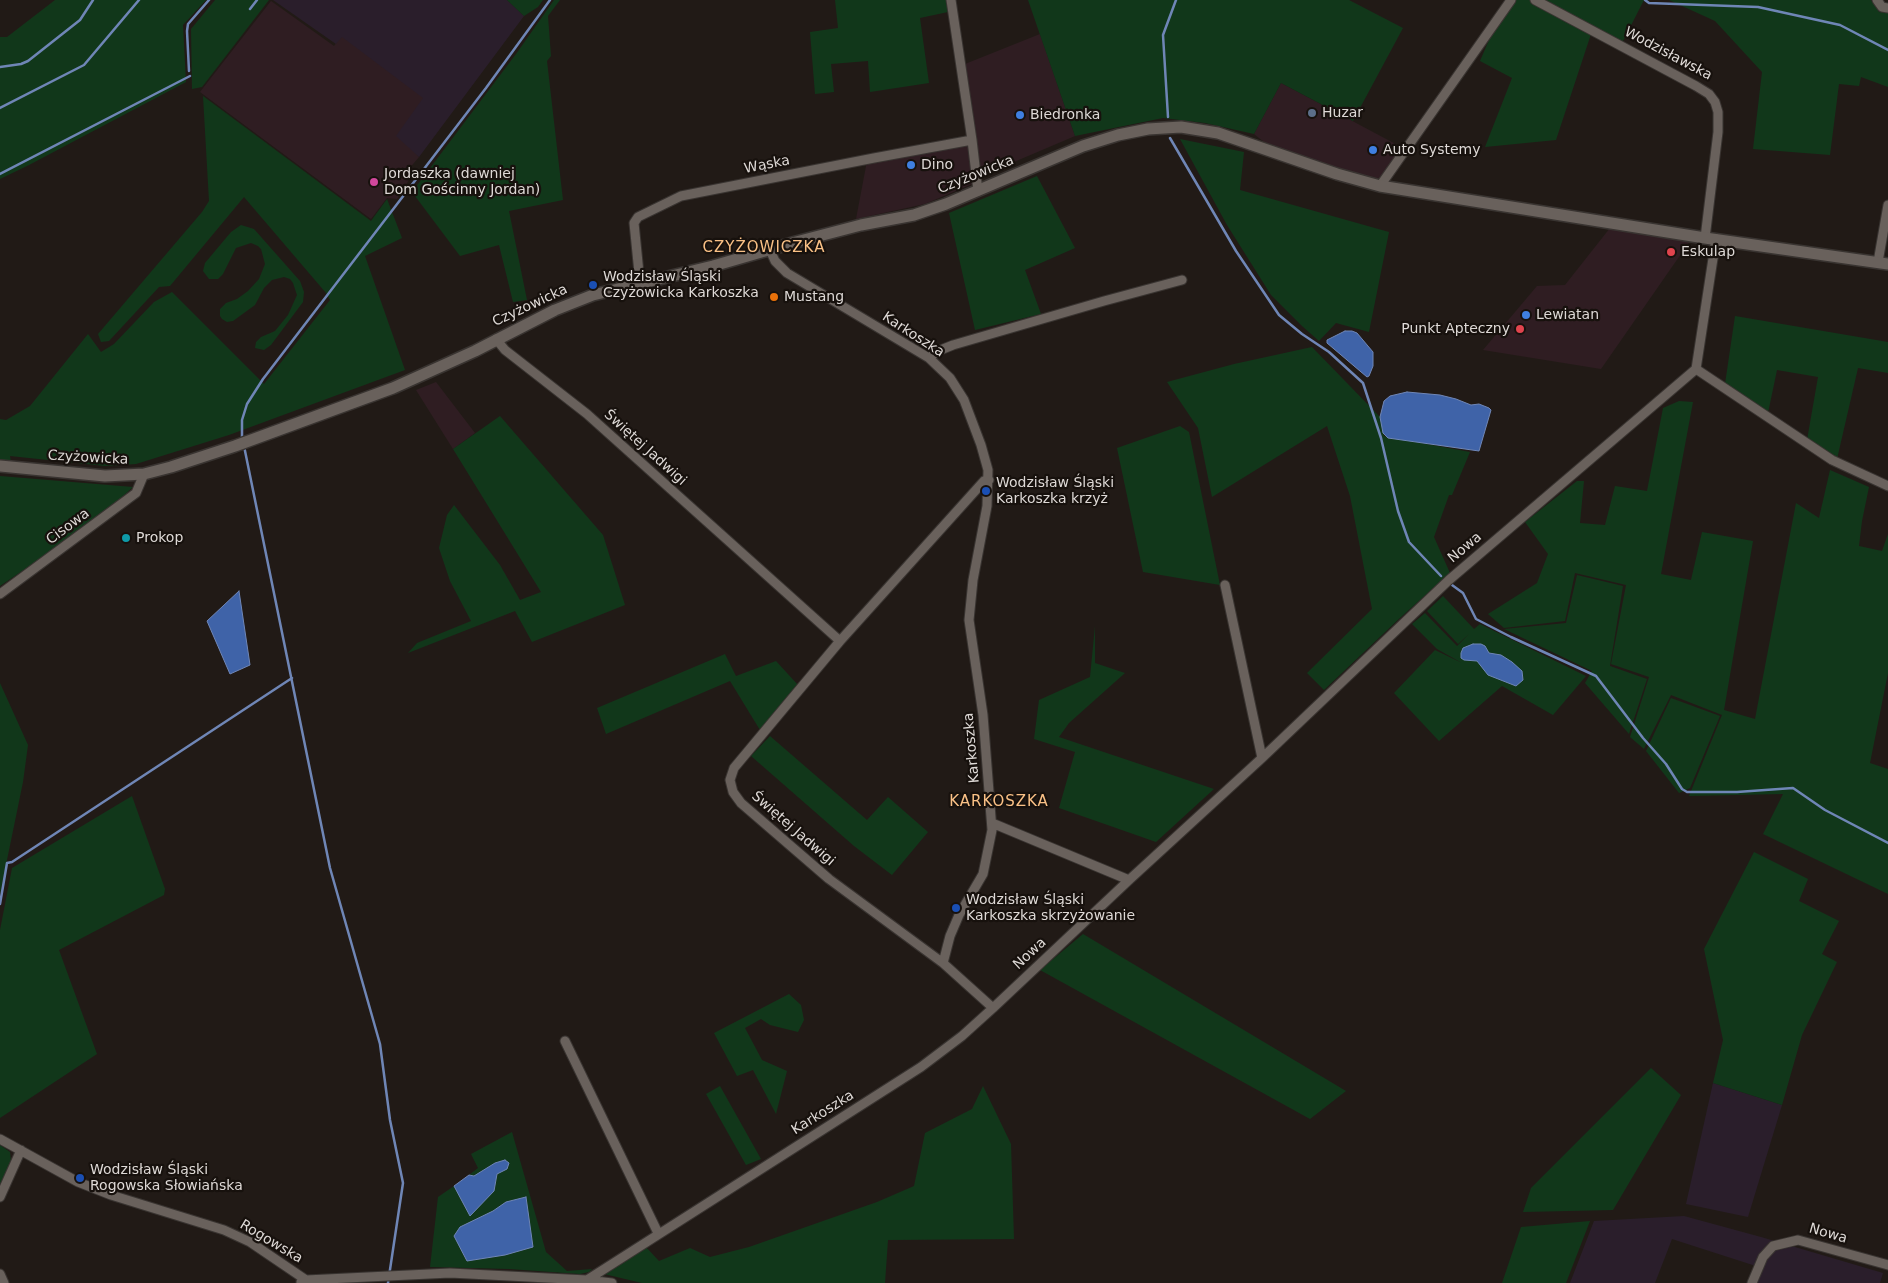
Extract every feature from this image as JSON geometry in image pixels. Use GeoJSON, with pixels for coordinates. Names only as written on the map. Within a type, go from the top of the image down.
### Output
{"type":"FeatureCollection","features":[{"type":"Feature","properties":{"kind":"street"},"geometry":{"type":"LineString","coordinates":[[951,0],[978,191]]}},
{"type":"Feature","properties":{"kind":"street"},"geometry":{"type":"LineString","coordinates":[[1511,0],[1380,186],[1883,263],[1888,205]]}},
{"type":"Feature","properties":{"kind":"street","name":"Wodzisławska"},"geometry":{"type":"LineString","coordinates":[[1536,0],[1696,86],[1709,94],[1716,102],[1718,132],[1711,238]]}},
{"type":"Feature","properties":{"kind":"street"},"geometry":{"type":"LineString","coordinates":[[1877,0],[1882,7],[1888,8]]}},
{"type":"Feature","properties":{"kind":"street","name":"Czyżowicka"},"geometry":{"type":"LineString","coordinates":[[0,466],[106,476],[144,474],[235,446],[393,388],[475,351],[555,310],[593,295],[713,266],[861,225],[914,214],[946,204],[1083,146],[1118,135],[1148,129],[1181,127],[1218,133],[1337,174],[1380,186]]}},
{"type":"Feature","properties":{"kind":"street","name":"Wąska"},"geometry":{"type":"LineString","coordinates":[[640,283],[634,223],[638,217],[681,196],[972,140]]}},
{"type":"Feature","properties":{"kind":"street"},"geometry":{"type":"LineString","coordinates":[[1711,238],[1696,369],[1832,460],[1888,486]]}},
{"type":"Feature","properties":{"kind":"street","name":"Karkoszka"},"geometry":{"type":"LineString","coordinates":[[770,250],[775,261],[787,273],[929,358],[950,378],[964,400],[982,445],[989,480],[987,506],[973,580],[969,620],[983,715],[992,823],[990,845],[983,874],[956,922],[943,963]]}},
{"type":"Feature","properties":{"kind":"street"},"geometry":{"type":"LineString","coordinates":[[929,358],[938,351],[953,346],[1182,280]]}},
{"type":"Feature","properties":{"kind":"street","name":"Świętej Jadwigi"},"geometry":{"type":"LineString","coordinates":[[496,339],[505,350],[587,414],[840,641]]}},
{"type":"Feature","properties":{"kind":"street","name":"Nowa"},"geometry":{"type":"LineString","coordinates":[[993,1008],[1262,758],[1449,580],[1696,369]]}},
{"type":"Feature","properties":{"kind":"street","name":"Cisowa"},"geometry":{"type":"LineString","coordinates":[[0,594],[136,493],[144,474]]}},
{"type":"Feature","properties":{"kind":"street","name":"Świętej Jadwigi"},"geometry":{"type":"LineString","coordinates":[[943,963],[829,879],[742,803],[733,792],[730,780],[734,768],[840,641],[984,481],[989,480]]}},
{"type":"Feature","properties":{"kind":"street"},"geometry":{"type":"LineString","coordinates":[[1225,585],[1262,758]]}},
{"type":"Feature","properties":{"kind":"street"},"geometry":{"type":"LineString","coordinates":[[992,823],[1129,880]]}},
{"type":"Feature","properties":{"kind":"street"},"geometry":{"type":"LineString","coordinates":[[943,963],[993,1008]]}},
{"type":"Feature","properties":{"kind":"street","name":"Karkoszka"},"geometry":{"type":"LineString","coordinates":[[587,1280],[921,1067],[962,1036],[993,1008]]}},
{"type":"Feature","properties":{"kind":"street"},"geometry":{"type":"LineString","coordinates":[[566,1042],[658,1233]]}},
{"type":"Feature","properties":{"kind":"street","name":"Rogowska"},"geometry":{"type":"LineString","coordinates":[[0,1139],[78,1182],[224,1230],[250,1242],[304,1282],[380,1275],[450,1274],[587,1280],[612,1283]]}},
{"type":"Feature","properties":{"kind":"street"},"geometry":{"type":"LineString","coordinates":[[0,1197],[21,1150]]}},
{"type":"Feature","properties":{"kind":"street","name":"Nowa"},"geometry":{"type":"LineString","coordinates":[[1752,1283],[1763,1258],[1774,1246],[1798,1240],[1888,1265]]}},
{"type":"Feature","properties":{"kind":"street"},"geometry":{"type":"LineString","coordinates":[[0,1274],[4,1283]]}},
{"type":"Feature","properties":{"kind":"shaded area"},"geometry":{"type":"Polygon","coordinates":[[[273,0],[507,0],[524,16],[419,157],[396,136],[423,98],[342,37],[336,44],[273,0]]]}},
{"type":"Feature","properties":{"kind":"shaded area"},"geometry":{"type":"Polygon","coordinates":[[[271,1],[334,46],[343,35],[425,96],[399,135],[419,157],[408,170],[412,175],[397,199],[387,198],[371,219],[200,92],[271,1]]]}},
{"type":"Feature","properties":{"kind":"shaded area"},"geometry":{"type":"Polygon","coordinates":[[[1040,34],[1075,136],[981,176],[965,64],[1040,34]]]}},
{"type":"Feature","properties":{"kind":"shaded area"},"geometry":{"type":"Polygon","coordinates":[[[1281,83],[1403,148],[1383,176],[1377,179],[1324,164],[1264,142],[1254,134],[1281,83]]]}},
{"type":"Feature","properties":{"kind":"shaded area"},"geometry":{"type":"Polygon","coordinates":[[[968,144],[971,148],[975,176],[972,184],[925,204],[856,219],[867,161],[968,144]]]}},
{"type":"Feature","properties":{"kind":"shaded area"},"geometry":{"type":"Polygon","coordinates":[[[1610,228],[1690,241],[1601,369],[1483,350],[1537,286],[1565,285],[1610,228]]]}},
{"type":"Feature","properties":{"kind":"shaded area"},"geometry":{"type":"Polygon","coordinates":[[[436,382],[475,433],[453,449],[416,390],[436,382]]]}},
{"type":"Feature","properties":{"kind":"shaded area"},"geometry":{"type":"Polygon","coordinates":[[[1713,1083],[1782,1105],[1748,1217],[1686,1204],[1713,1083]]]}},
{"type":"Feature","properties":{"kind":"shaded area"},"geometry":{"type":"Polygon","coordinates":[[[1684,1216],[1883,1273],[1880,1283],[1756,1283],[1762,1268],[1672,1239],[1655,1283],[1570,1283],[1594,1221],[1684,1216]]]}},
{"type":"Feature","properties":{"kind":"green space"},"geometry":{"type":"Polygon","coordinates":[[[55,0],[206,0],[183,25],[186,82],[0,179],[0,37],[7,37],[55,0]]]}},
{"type":"Feature","properties":{"kind":"green space"},"geometry":{"type":"Polygon","coordinates":[[[215,0],[269,0],[202,87],[192,89],[191,29],[215,0]]]}},
{"type":"Feature","properties":{"kind":"green space"},"geometry":{"type":"Polygon","coordinates":[[[507,0],[543,0],[538,7],[524,16],[507,0]]]}},
{"type":"Feature","properties":{"kind":"green space"},"geometry":{"type":"Polygon","coordinates":[[[554,0],[560,0],[548,16],[551,56],[547,61],[563,200],[509,211],[527,300],[513,302],[499,245],[460,256],[412,192],[516,54],[554,0]]]}},
{"type":"Feature","properties":{"kind":"green space"},"geometry":{"type":"Polygon","coordinates":[[[835,0],[946,0],[948,12],[920,18],[929,83],[870,92],[868,61],[831,64],[834,92],[815,94],[810,32],[838,28],[835,0]]]}},
{"type":"Feature","properties":{"kind":"green space"},"geometry":{"type":"Polygon","coordinates":[[[1028,0],[1349,0],[1403,28],[1353,121],[1281,83],[1254,134],[1205,123],[1163,118],[1075,136],[1028,0]]]}},
{"type":"Feature","properties":{"kind":"green space"},"geometry":{"type":"Polygon","coordinates":[[[1506,0],[1644,0],[1622,43],[1593,28],[1556,140],[1485,147],[1512,78],[1480,61],[1506,0]]]}},
{"type":"Feature","properties":{"kind":"green space"},"geometry":{"type":"Polygon","coordinates":[[[1669,0],[1871,0],[1879,12],[1888,13],[1888,87],[1861,77],[1859,86],[1839,84],[1830,155],[1753,149],[1762,72],[1715,21],[1669,0]]]}},
{"type":"Feature","properties":{"kind":"green space"},"geometry":{"type":"Polygon","coordinates":[[[203,96],[371,221],[387,199],[402,238],[365,256],[405,370],[229,435],[136,464],[105,466],[10,456],[11,462],[0,460],[0,419],[6,420],[30,406],[88,334],[101,352],[114,344],[154,302],[172,292],[264,384],[330,300],[244,197],[170,286],[159,287],[109,341],[101,342],[98,334],[202,212],[209,201],[203,96]]]}},
{"type":"Feature","properties":{"kind":"green space"},"geometry":{"type":"Polygon","coordinates":[[[1180,139],[1244,152],[1240,190],[1389,232],[1369,332],[1336,323],[1319,341],[1271,295],[1227,225],[1180,139]]]}},
{"type":"Feature","properties":{"kind":"green space"},"geometry":{"type":"Polygon","coordinates":[[[1037,176],[1075,248],[1025,270],[1041,314],[975,330],[949,213],[1037,176]]]}},
{"type":"Feature","properties":{"kind":"green space"},"geometry":{"type":"Polygon","coordinates":[[[241,225],[254,229],[300,281],[304,292],[303,302],[271,345],[264,350],[255,348],[256,342],[261,337],[275,331],[288,315],[297,295],[290,279],[284,277],[272,280],[264,288],[255,305],[233,321],[227,322],[220,316],[220,309],[226,303],[237,299],[248,291],[259,279],[265,264],[261,249],[251,243],[236,248],[223,274],[218,279],[209,279],[203,271],[205,263],[231,232],[241,225]]]}},
{"type":"Feature","properties":{"kind":"green space"},"geometry":{"type":"Polygon","coordinates":[[[1735,316],[1888,342],[1888,373],[1858,368],[1837,459],[1807,440],[1818,377],[1777,370],[1768,413],[1725,384],[1735,316]]]}},
{"type":"Feature","properties":{"kind":"green space"},"geometry":{"type":"Polygon","coordinates":[[[1312,347],[1380,417],[1384,436],[1470,452],[1452,495],[1449,495],[1434,537],[1450,573],[1324,690],[1307,673],[1372,609],[1350,496],[1327,426],[1212,497],[1198,428],[1167,382],[1234,364],[1312,347]]]}},
{"type":"Feature","properties":{"kind":"green space"},"geometry":{"type":"Polygon","coordinates":[[[1679,401],[1693,402],[1661,574],[1691,580],[1702,532],[1753,541],[1724,710],[1755,719],[1796,503],[1819,518],[1830,470],[1869,487],[1859,546],[1882,551],[1888,534],[1888,673],[1870,763],[1888,769],[1888,894],[1763,834],[1783,794],[1689,796],[1722,715],[1671,695],[1644,749],[1630,737],[1649,677],[1611,664],[1626,585],[1575,573],[1565,621],[1504,628],[1488,614],[1537,583],[1548,554],[1525,522],[1577,481],[1584,481],[1580,523],[1605,525],[1615,486],[1647,491],[1663,408],[1679,401]]]}},
{"type":"Feature","properties":{"kind":"green space"},"geometry":{"type":"Polygon","coordinates":[[[500,416],[603,535],[625,605],[532,642],[515,611],[408,653],[417,643],[471,621],[450,581],[439,548],[447,515],[454,505],[500,565],[520,600],[541,592],[453,449],[500,416]]]}},
{"type":"Feature","properties":{"kind":"green space"},"geometry":{"type":"Polygon","coordinates":[[[1180,426],[1189,432],[1220,585],[1143,572],[1117,448],[1180,426]]]}},
{"type":"Feature","properties":{"kind":"green space"},"geometry":{"type":"Polygon","coordinates":[[[0,476],[133,487],[96,521],[0,586],[0,476]]]}},
{"type":"Feature","properties":{"kind":"green space"},"geometry":{"type":"Polygon","coordinates":[[[1577,575],[1623,586],[1610,666],[1647,679],[1629,734],[1585,683],[1592,671],[1504,629],[1566,623],[1577,575]]]}},
{"type":"Feature","properties":{"kind":"green space"},"geometry":{"type":"Polygon","coordinates":[[[1443,596],[1474,629],[1480,624],[1586,676],[1553,715],[1502,686],[1439,741],[1394,693],[1435,650],[1462,663],[1437,649],[1412,624],[1425,613],[1457,646],[1469,634],[1458,644],[1427,611],[1443,596]]]}},
{"type":"Feature","properties":{"kind":"green space"},"geometry":{"type":"Polygon","coordinates":[[[1095,626],[1095,663],[1125,673],[1069,723],[1059,737],[1214,789],[1156,842],[1059,808],[1075,752],[1034,739],[1039,700],[1090,677],[1095,626]]]}},
{"type":"Feature","properties":{"kind":"green space"},"geometry":{"type":"Polygon","coordinates":[[[725,654],[736,676],[776,661],[798,685],[760,730],[730,681],[606,734],[597,708],[725,654]]]}},
{"type":"Feature","properties":{"kind":"green space"},"geometry":{"type":"Polygon","coordinates":[[[0,683],[28,745],[23,782],[0,894],[0,683]]]}},
{"type":"Feature","properties":{"kind":"green space"},"geometry":{"type":"Polygon","coordinates":[[[1671,698],[1720,716],[1690,788],[1679,793],[1646,751],[1671,698]]]}},
{"type":"Feature","properties":{"kind":"green space"},"geometry":{"type":"Polygon","coordinates":[[[770,736],[867,820],[888,797],[928,832],[892,875],[854,846],[751,756],[770,736]]]}},
{"type":"Feature","properties":{"kind":"green space"},"geometry":{"type":"Polygon","coordinates":[[[132,796],[165,889],[164,895],[59,950],[97,1054],[0,1118],[0,930],[12,868],[132,796]]]}},
{"type":"Feature","properties":{"kind":"green space"},"geometry":{"type":"Polygon","coordinates":[[[1754,852],[1808,879],[1799,901],[1839,921],[1822,954],[1837,962],[1802,1035],[1782,1105],[1713,1083],[1723,1040],[1704,949],[1754,852]]]}},
{"type":"Feature","properties":{"kind":"green space"},"geometry":{"type":"Polygon","coordinates":[[[1083,934],[1346,1091],[1310,1119],[1040,970],[1083,934]]]}},
{"type":"Feature","properties":{"kind":"green space"},"geometry":{"type":"Polygon","coordinates":[[[789,994],[801,1005],[804,1020],[798,1032],[770,1025],[761,1019],[745,1028],[762,1060],[787,1071],[776,1114],[753,1070],[737,1076],[714,1033],[789,994]]]}},
{"type":"Feature","properties":{"kind":"green space"},"geometry":{"type":"Polygon","coordinates":[[[1651,1068],[1681,1095],[1613,1210],[1523,1212],[1531,1188],[1651,1068]]]}},
{"type":"Feature","properties":{"kind":"green space"},"geometry":{"type":"Polygon","coordinates":[[[720,1086],[761,1159],[746,1165],[706,1094],[720,1086]]]}},
{"type":"Feature","properties":{"kind":"green space"},"geometry":{"type":"Polygon","coordinates":[[[983,1086],[1011,1144],[1014,1239],[888,1240],[885,1283],[642,1283],[604,1274],[645,1246],[659,1261],[690,1248],[710,1257],[749,1247],[877,1202],[914,1186],[925,1133],[972,1109],[983,1086]]]}},
{"type":"Feature","properties":{"kind":"green space"},"geometry":{"type":"Polygon","coordinates":[[[512,1132],[546,1252],[567,1271],[592,1269],[589,1272],[580,1274],[509,1269],[430,1267],[438,1197],[454,1186],[470,1215],[494,1191],[497,1173],[507,1169],[505,1160],[495,1163],[474,1176],[469,1175],[478,1168],[471,1154],[512,1132]],[[526,1197],[506,1202],[493,1211],[460,1227],[454,1236],[467,1261],[505,1255],[533,1247],[526,1197]]]}},
{"type":"Feature","properties":{"kind":"green space"},"geometry":{"type":"Polygon","coordinates":[[[0,1145],[10,1152],[11,1162],[0,1186],[0,1145]]]}},
{"type":"Feature","properties":{"kind":"green space"},"geometry":{"type":"Polygon","coordinates":[[[1590,1221],[1566,1283],[1502,1283],[1521,1227],[1590,1221]]]}},
{"type":"Feature","properties":{"kind":"water"},"geometry":{"type":"Polygon","coordinates":[[[1345,331],[1357,333],[1373,352],[1373,366],[1369,376],[1367,377],[1327,343],[1327,340],[1345,331]]]}},
{"type":"Feature","properties":{"kind":"water"},"geometry":{"type":"Polygon","coordinates":[[[1407,392],[1440,395],[1471,405],[1479,404],[1489,408],[1491,410],[1479,451],[1388,438],[1383,433],[1380,417],[1384,401],[1390,396],[1407,392]]]}},
{"type":"Feature","properties":{"kind":"water"},"geometry":{"type":"Polygon","coordinates":[[[239,591],[250,665],[230,674],[207,621],[239,591]]]}},
{"type":"Feature","properties":{"kind":"water"},"geometry":{"type":"Polygon","coordinates":[[[1473,644],[1481,644],[1485,646],[1489,653],[1501,655],[1512,662],[1522,671],[1523,680],[1516,686],[1488,675],[1477,661],[1461,658],[1463,648],[1473,644]]]}},
{"type":"Feature","properties":{"kind":"water"},"geometry":{"type":"Polygon","coordinates":[[[505,1160],[509,1163],[507,1169],[497,1174],[494,1191],[470,1216],[454,1186],[469,1175],[474,1176],[495,1163],[505,1160]]]}},
{"type":"Feature","properties":{"kind":"water"},"geometry":{"type":"Polygon","coordinates":[[[526,1197],[533,1247],[505,1255],[467,1261],[454,1236],[460,1227],[493,1211],[506,1202],[526,1197]]]}},
{"type":"Feature","properties":{"kind":"waterway"},"geometry":{"type":"LineString","coordinates":[[0,67],[28,61],[80,20],[93,0]]}},
{"type":"Feature","properties":{"kind":"waterway"},"geometry":{"type":"LineString","coordinates":[[0,108],[84,65],[139,0]]}},
{"type":"Feature","properties":{"kind":"waterway"},"geometry":{"type":"LineString","coordinates":[[189,71],[188,24],[209,0]]}},
{"type":"Feature","properties":{"kind":"waterway"},"geometry":{"type":"LineString","coordinates":[[250,9],[257,0]]}},
{"type":"Feature","properties":{"kind":"waterway"},"geometry":{"type":"LineString","coordinates":[[242,440],[242,420],[247,404],[263,379],[486,88],[550,0]]}},
{"type":"Feature","properties":{"kind":"waterway"},"geometry":{"type":"LineString","coordinates":[[1168,117],[1163,35],[1176,0]]}},
{"type":"Feature","properties":{"kind":"waterway"},"geometry":{"type":"LineString","coordinates":[[1645,0],[1649,3],[1758,7],[1840,25],[1888,50]]}},
{"type":"Feature","properties":{"kind":"waterway"},"geometry":{"type":"LineString","coordinates":[[0,174],[190,76]]}},
{"type":"Feature","properties":{"kind":"waterway"},"geometry":{"type":"LineString","coordinates":[[1170,138],[1236,251],[1279,315],[1302,334],[1329,352],[1363,383],[1381,438],[1398,511],[1409,542],[1441,576]]}},
{"type":"Feature","properties":{"kind":"waterway"},"geometry":{"type":"LineString","coordinates":[[244,446],[330,868],[380,1044],[390,1120],[403,1183],[388,1283]]}},
{"type":"Feature","properties":{"kind":"waterway"},"geometry":{"type":"LineString","coordinates":[[1452,585],[1463,593],[1476,619],[1596,676],[1643,738],[1666,764],[1682,789],[1687,792],[1737,792],[1793,788],[1825,810],[1888,843]]}},
{"type":"Feature","properties":{"kind":"waterway"},"geometry":{"type":"LineString","coordinates":[[0,904],[7,863],[12,862],[292,678]]}},
{"type":"Feature","properties":{"kind":"place","name":"Huzar"},"geometry":{"type":"Point","coordinates":[1312,113]}},
{"type":"Feature","properties":{"kind":"place","name":"Biedronka"},"geometry":{"type":"Point","coordinates":[1020,115]}},
{"type":"Feature","properties":{"kind":"place","name":"Auto Systemy"},"geometry":{"type":"Point","coordinates":[1373,150]}},
{"type":"Feature","properties":{"kind":"place","name":"Dino"},"geometry":{"type":"Point","coordinates":[911,165]}},
{"type":"Feature","properties":{"kind":"place","name":"Jordaszka (dawniej Dom Gościnny Jordan)"},"geometry":{"type":"Point","coordinates":[374,182]}},
{"type":"Feature","properties":{"kind":"place","name":"Eskulap"},"geometry":{"type":"Point","coordinates":[1671,252]}},
{"type":"Feature","properties":{"kind":"place","name":"Wodzisław Śląski Czyżowicka Karkoszka"},"geometry":{"type":"Point","coordinates":[593,285]}},
{"type":"Feature","properties":{"kind":"place","name":"Mustang"},"geometry":{"type":"Point","coordinates":[774,297]}},
{"type":"Feature","properties":{"kind":"place","name":"Lewiatan"},"geometry":{"type":"Point","coordinates":[1526,315]}},
{"type":"Feature","properties":{"kind":"place","name":"Punkt Apteczny"},"geometry":{"type":"Point","coordinates":[1520,329]}},
{"type":"Feature","properties":{"kind":"place","name":"Wodzisław Śląski Karkoszka krzyż"},"geometry":{"type":"Point","coordinates":[986,491]}},
{"type":"Feature","properties":{"kind":"place","name":"Prokop"},"geometry":{"type":"Point","coordinates":[126,538]}},
{"type":"Feature","properties":{"kind":"place","name":"Wodzisław Śląski Karkoszka skrzyżowanie"},"geometry":{"type":"Point","coordinates":[956,908]}},
{"type":"Feature","properties":{"kind":"place","name":"Wodzisław Śląski Rogowska Słowiańska"},"geometry":{"type":"Point","coordinates":[80,1178]}},
{"type":"Feature","properties":{"kind":"district","name":"CZYŻOWICZKA"},"geometry":{"type":"Point","coordinates":[764,248]}},
{"type":"Feature","properties":{"kind":"district","name":"KARKOSZKA"},"geometry":{"type":"Point","coordinates":[999,802]}}]}
